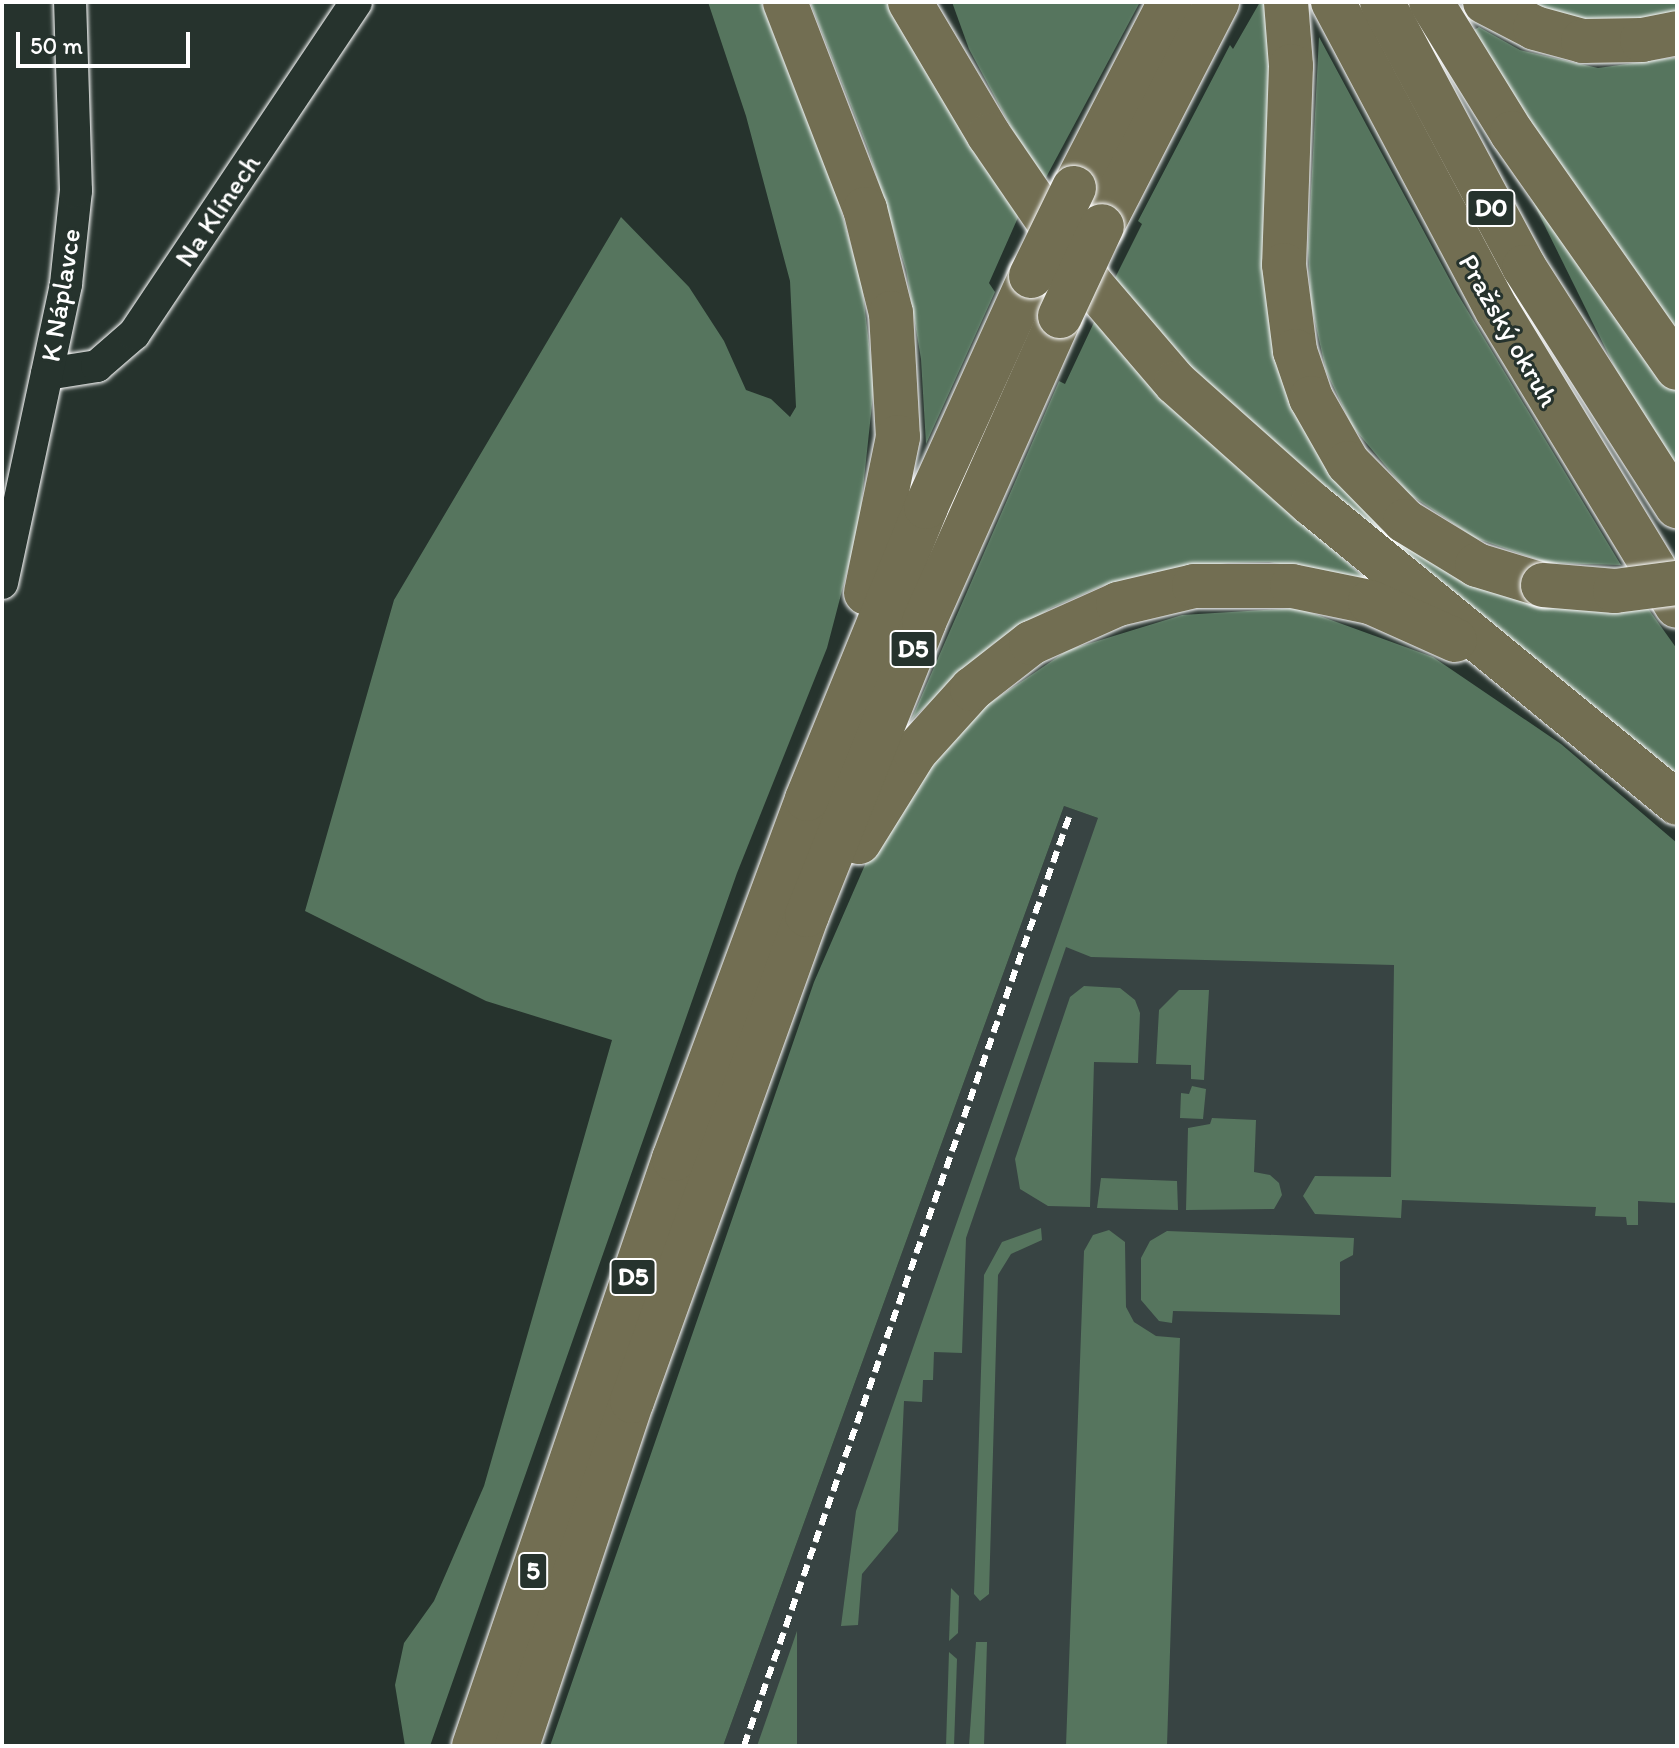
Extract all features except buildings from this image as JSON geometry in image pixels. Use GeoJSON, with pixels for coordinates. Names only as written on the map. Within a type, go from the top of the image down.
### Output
{"type":"FeatureCollection","features":[{"type":"Feature","properties":{"kind":"highway"},"geometry":{"type":"LineString","coordinates":[[785,2],[843,146],[878,252],[891,313],[899,406],[882,530],[807,799]]}},
{"type":"Feature","properties":{"kind":"highway"},"geometry":{"type":"LineString","coordinates":[[910,2],[1032,199],[1133,336],[1197,404],[1677,803]]}},
{"type":"Feature","properties":{"kind":"highway"},"geometry":{"type":"LineString","coordinates":[[933,2],[1032,199]]}},
{"type":"Feature","properties":{"kind":"highway","name":"D5"},"geometry":{"type":"LineString","coordinates":[[612,1398],[807,799],[926,507],[1031,276],[1170,2]]}},
{"type":"Feature","properties":{"kind":"highway","name":"D5"},"geometry":{"type":"LineString","coordinates":[[612,1398],[780,989],[924,622],[1102,226],[1217,2]]}},
{"type":"Feature","properties":{"kind":"highway"},"geometry":{"type":"LineString","coordinates":[[1286,2],[1291,66],[1284,265],[1295,351],[1311,398],[1348,463],[1405,521],[1467,560],[1543,585],[1615,591],[1677,583]]}},
{"type":"Feature","properties":{"kind":"highway","name":"Pražský okruh"},"geometry":{"type":"LineString","coordinates":[[1333,2],[1527,364],[1677,606]]}},
{"type":"Feature","properties":{"kind":"highway","name":"Pražský okruh"},"geometry":{"type":"LineString","coordinates":[[1382,2],[1524,267],[1677,506]]}},
{"type":"Feature","properties":{"kind":"highway"},"geometry":{"type":"LineString","coordinates":[[1431,2],[1512,133],[1677,368]]}},
{"type":"Feature","properties":{"kind":"highway"},"geometry":{"type":"LineString","coordinates":[[1485,2],[1535,28],[1583,41],[1642,40],[1677,33]]}},
{"type":"Feature","properties":{"kind":"highway"},"geometry":{"type":"LineString","coordinates":[[780,989],[872,818],[933,729],[972,689],[1031,643],[1118,604],[1175,589],[1235,583],[1292,586],[1350,596],[1403,615],[1478,652],[1591,731]]}},
{"type":"Feature","properties":{"kind":"highway","name":"5"},"geometry":{"type":"LineString","coordinates":[[474,1746],[612,1398]]}},
{"type":"Feature","properties":{"kind":"highway","name":"5"},"geometry":{"type":"LineString","coordinates":[[517,1746],[612,1398]]}},
{"type":"Feature","properties":{"kind":"street","name":"K Náplavce"},"geometry":{"type":"LineString","coordinates":[[2,583],[66,284],[76,191],[70,2]]}},
{"type":"Feature","properties":{"kind":"street","name":"Na Klínech"},"geometry":{"type":"LineString","coordinates":[[47,374],[97,366],[134,334],[356,2]]}},
{"type":"Feature","properties":{"kind":"shaded area"},"geometry":{"type":"Polygon","coordinates":[[[1064,806],[1098,818],[1677,892],[1677,1746],[723,1746],[1064,806]]]}},
{"type":"Feature","properties":{"kind":"green space"},"geometry":{"type":"Polygon","coordinates":[[[708,2],[761,2],[839,203],[862,285],[874,386],[859,526],[827,648],[737,873],[430,1746],[405,1746],[395,1685],[404,1643],[434,1601],[484,1486],[612,1040],[486,1001],[305,911],[394,600],[621,217],[689,287],[724,341],[746,390],[771,399],[790,417],[796,407],[790,281],[746,116],[708,2]]]}},
{"type":"Feature","properties":{"kind":"green space"},"geometry":{"type":"Polygon","coordinates":[[[810,2],[897,2],[1020,213],[989,283],[995,292],[926,444],[921,359],[906,270],[868,149],[810,2]]]}},
{"type":"Feature","properties":{"kind":"green space"},"geometry":{"type":"Polygon","coordinates":[[[952,2],[1140,2],[1042,185],[969,49],[952,2]]]}},
{"type":"Feature","properties":{"kind":"green space"},"geometry":{"type":"Polygon","coordinates":[[[1260,2],[1270,2],[1280,337],[1413,541],[1645,604],[1677,649],[1677,782],[1306,489],[1111,286],[1142,224],[1138,221],[1230,45],[1233,49],[1260,2]]]}},
{"type":"Feature","properties":{"kind":"green space"},"geometry":{"type":"Polygon","coordinates":[[[1502,2],[1677,2],[1677,22],[1641,31],[1502,2]]]}},
{"type":"Feature","properties":{"kind":"green space"},"geometry":{"type":"Polygon","coordinates":[[[1479,27],[1520,50],[1598,68],[1677,57],[1677,342],[1469,33],[1479,27]]]}},
{"type":"Feature","properties":{"kind":"green space"},"geometry":{"type":"Polygon","coordinates":[[[1319,37],[1457,293],[1621,565],[1547,563],[1475,538],[1409,494],[1352,426],[1326,371],[1311,304],[1308,248],[1319,37]]]}},
{"type":"Feature","properties":{"kind":"green space"},"geometry":{"type":"Polygon","coordinates":[[[1531,198],[1677,381],[1677,469],[1629,396],[1531,198]]]}},
{"type":"Feature","properties":{"kind":"green space"},"geometry":{"type":"Polygon","coordinates":[[[1097,316],[1191,424],[1366,579],[1269,562],[1228,563],[1148,574],[1102,586],[1051,608],[993,644],[911,720],[1059,381],[1065,384],[1097,316]]]}},
{"type":"Feature","properties":{"kind":"green space"},"geometry":{"type":"Polygon","coordinates":[[[1298,608],[1433,657],[1561,744],[1677,843],[1677,1203],[1638,1201],[1638,1225],[1627,1225],[1626,1217],[1595,1216],[1596,1207],[1402,1200],[1401,1218],[1315,1214],[1303,1196],[1315,1176],[1391,1177],[1394,965],[1091,957],[1066,947],[966,1238],[962,1353],[934,1352],[933,1380],[923,1380],[922,1402],[904,1401],[898,1531],[862,1574],[858,1625],[841,1626],[856,1511],[1098,818],[1064,806],[723,1746],[550,1746],[814,982],[878,835],[966,719],[1068,650],[1182,615],[1298,608]]]}},
{"type":"Feature","properties":{"kind":"green space"},"geometry":{"type":"Polygon","coordinates":[[[1084,986],[1120,988],[1135,1000],[1140,1013],[1138,1063],[1094,1062],[1090,1207],[1048,1206],[1020,1189],[1015,1159],[1070,997],[1084,986]]]}},
{"type":"Feature","properties":{"kind":"green space"},"geometry":{"type":"Polygon","coordinates":[[[1179,990],[1209,990],[1204,1080],[1191,1079],[1191,1065],[1156,1064],[1159,1010],[1179,990]]]}},
{"type":"Feature","properties":{"kind":"green space"},"geometry":{"type":"Polygon","coordinates":[[[1192,1086],[1206,1089],[1203,1119],[1180,1118],[1181,1093],[1189,1094],[1192,1086]]]}},
{"type":"Feature","properties":{"kind":"green space"},"geometry":{"type":"Polygon","coordinates":[[[1212,1118],[1256,1120],[1254,1172],[1270,1175],[1279,1183],[1282,1195],[1274,1209],[1186,1210],[1188,1128],[1210,1124],[1212,1118]]]}},
{"type":"Feature","properties":{"kind":"green space"},"geometry":{"type":"Polygon","coordinates":[[[1101,1178],[1177,1181],[1178,1210],[1097,1208],[1101,1178]]]}},
{"type":"Feature","properties":{"kind":"green space"},"geometry":{"type":"Polygon","coordinates":[[[1041,1228],[1042,1240],[1011,1254],[998,1275],[989,1594],[980,1601],[974,1594],[984,1275],[1002,1242],[1041,1228]]]}},
{"type":"Feature","properties":{"kind":"green space"},"geometry":{"type":"Polygon","coordinates":[[[1109,1230],[1125,1242],[1126,1307],[1134,1322],[1156,1336],[1180,1338],[1167,1746],[1066,1746],[1084,1251],[1093,1235],[1109,1230]]]}},
{"type":"Feature","properties":{"kind":"green space"},"geometry":{"type":"Polygon","coordinates":[[[1167,1231],[1354,1238],[1353,1255],[1340,1262],[1340,1315],[1173,1311],[1172,1323],[1159,1321],[1141,1300],[1141,1258],[1150,1241],[1167,1231]]]}},
{"type":"Feature","properties":{"kind":"green space"},"geometry":{"type":"Polygon","coordinates":[[[951,1588],[959,1596],[958,1633],[949,1641],[951,1588]]]}},
{"type":"Feature","properties":{"kind":"green space"},"geometry":{"type":"Polygon","coordinates":[[[797,1631],[797,1746],[757,1746],[797,1631]]]}},
{"type":"Feature","properties":{"kind":"green space"},"geometry":{"type":"Polygon","coordinates":[[[976,1642],[987,1642],[984,1746],[969,1746],[976,1642]]]}},
{"type":"Feature","properties":{"kind":"green space"},"geometry":{"type":"Polygon","coordinates":[[[949,1652],[957,1659],[954,1746],[946,1746],[949,1652]]]}},
{"type":"Feature","properties":{"kind":"railway"},"geometry":{"type":"LineString","coordinates":[[744,1746],[1070,814]]}}]}
